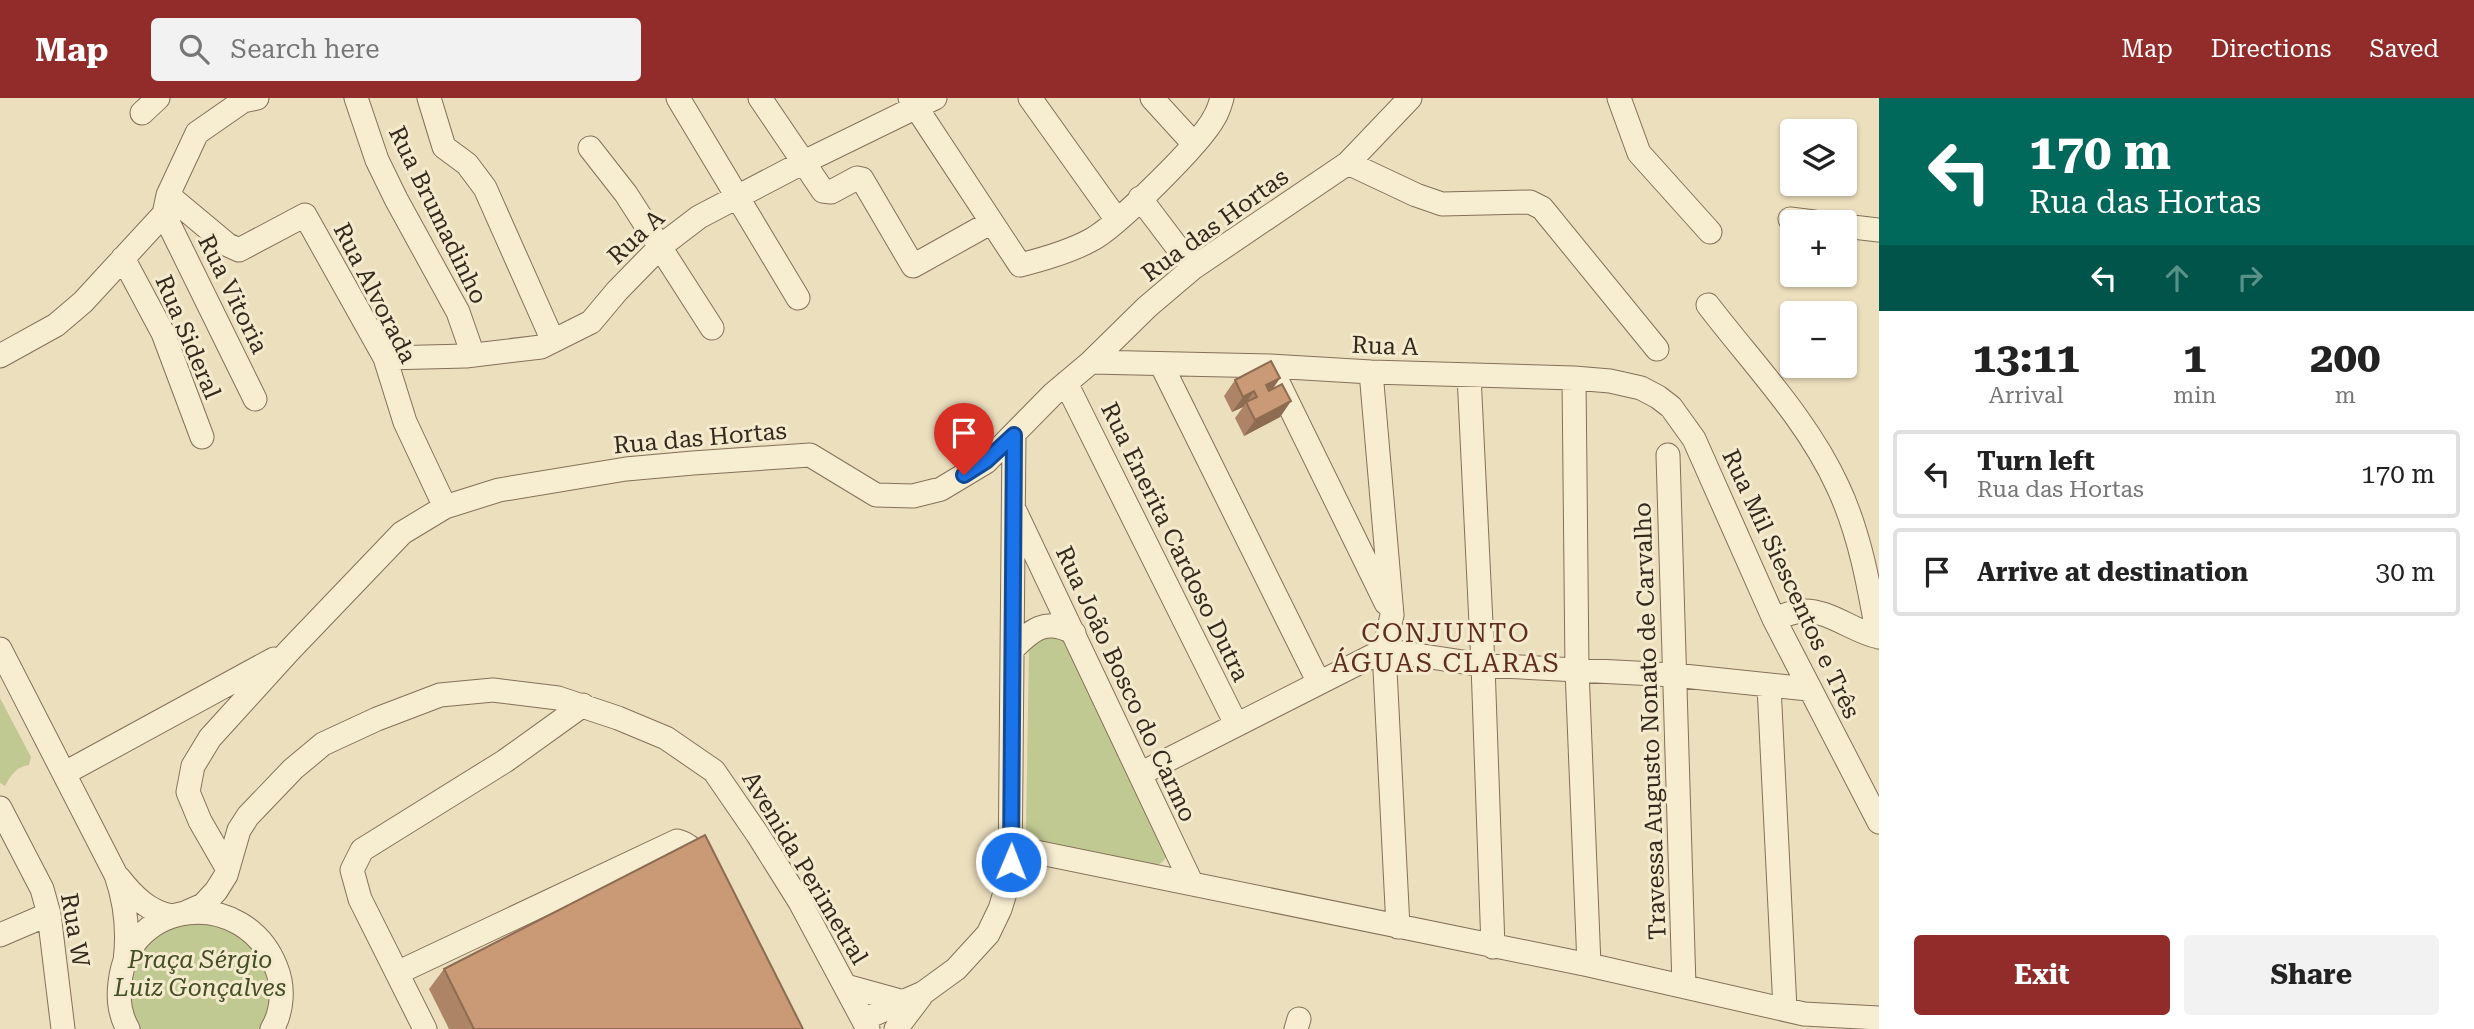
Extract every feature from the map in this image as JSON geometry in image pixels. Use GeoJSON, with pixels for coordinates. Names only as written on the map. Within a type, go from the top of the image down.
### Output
{"type":"FeatureCollection","features":[{"type":"Feature","properties":{"kind":"street"},"geometry":{"type":"LineString","coordinates":[[0,356],[56,325],[83,302],[166,204],[197,133],[243,102],[255,98]]}},
{"type":"Feature","properties":{"kind":"street","name":"Rua Brumadinho"},"geometry":{"type":"LineString","coordinates":[[356,98],[377,160],[458,312],[473,355]]}},
{"type":"Feature","properties":{"kind":"street"},"geometry":{"type":"LineString","coordinates":[[429,98],[444,147],[467,164],[485,188],[553,341]]}},
{"type":"Feature","properties":{"kind":"street"},"geometry":{"type":"LineString","coordinates":[[678,98],[798,299]]}},
{"type":"Feature","properties":{"kind":"street"},"geometry":{"type":"LineString","coordinates":[[761,98],[826,193],[857,178],[862,179],[913,266],[990,223]]}},
{"type":"Feature","properties":{"kind":"street"},"geometry":{"type":"LineString","coordinates":[[1030,98],[1117,220]]}},
{"type":"Feature","properties":{"kind":"street"},"geometry":{"type":"LineString","coordinates":[[1152,98],[1194,144]]}},
{"type":"Feature","properties":{"kind":"street"},"geometry":{"type":"LineString","coordinates":[[921,102],[990,223],[1020,265],[1044,259],[1093,239],[1117,220],[1194,144],[1214,118],[1222,98]]}},
{"type":"Feature","properties":{"kind":"street","name":"Rua das Hortas"},"geometry":{"type":"LineString","coordinates":[[227,871],[188,792],[193,766],[210,738],[289,650],[402,533],[445,507],[499,490],[626,469],[810,455],[876,495],[913,496],[941,489],[986,461],[1147,307],[1193,268],[1348,163],[1410,98]]}},
{"type":"Feature","properties":{"kind":"street"},"geometry":{"type":"LineString","coordinates":[[1619,98],[1639,153],[1710,232]]}},
{"type":"Feature","properties":{"kind":"street","name":"Rua A"},"geometry":{"type":"LineString","coordinates":[[385,358],[473,355],[541,347],[591,322],[661,246],[699,217],[921,102]]}},
{"type":"Feature","properties":{"kind":"street"},"geometry":{"type":"LineString","coordinates":[[590,148],[626,194],[712,328]]}},
{"type":"Feature","properties":{"kind":"street"},"geometry":{"type":"LineString","coordinates":[[1348,163],[1416,195],[1443,204],[1530,202],[1542,208],[1657,349]]}},
{"type":"Feature","properties":{"kind":"street"},"geometry":{"type":"LineString","coordinates":[[1140,198],[1193,268]]}},
{"type":"Feature","properties":{"kind":"street","name":"Rua Alvorada"},"geometry":{"type":"LineString","coordinates":[[166,204],[239,250],[305,215],[385,358],[405,422],[445,507]]}},
{"type":"Feature","properties":{"kind":"street","name":"Rua Vitoria"},"geometry":{"type":"LineString","coordinates":[[166,204],[256,399]]}},
{"type":"Feature","properties":{"kind":"street"},"geometry":{"type":"LineString","coordinates":[[1857,227],[1879,230]]}},
{"type":"Feature","properties":{"kind":"street","name":"Rua Sideral"},"geometry":{"type":"LineString","coordinates":[[123,258],[163,333],[202,438]]}},
{"type":"Feature","properties":{"kind":"street"},"geometry":{"type":"LineString","coordinates":[[1707,305],[1812,439],[1838,488],[1858,542],[1879,637],[1865,634],[1834,618],[1802,611],[1774,619]]}},
{"type":"Feature","properties":{"kind":"street","name":"Rua A"},"geometry":{"type":"LineString","coordinates":[[1091,362],[1574,377],[1641,388],[1671,407]]}},
{"type":"Feature","properties":{"kind":"street"},"geometry":{"type":"LineString","coordinates":[[1161,364],[1319,683]]}},
{"type":"Feature","properties":{"kind":"street"},"geometry":{"type":"LineString","coordinates":[[1270,366],[1392,615]]}},
{"type":"Feature","properties":{"kind":"street"},"geometry":{"type":"LineString","coordinates":[[1371,372],[1392,615],[1384,650],[1398,927]]}},
{"type":"Feature","properties":{"kind":"street"},"geometry":{"type":"LineString","coordinates":[[1469,375],[1493,947]]}},
{"type":"Feature","properties":{"kind":"street"},"geometry":{"type":"LineString","coordinates":[[1574,377],[1577,670],[1589,965]]}},
{"type":"Feature","properties":{"kind":"street","name":"Rua Enerita Cardoso Dutra"},"geometry":{"type":"LineString","coordinates":[[1066,383],[1236,724]]}},
{"type":"Feature","properties":{"kind":"street","name":"Rua Mil Siescentos e Três"},"geometry":{"type":"LineString","coordinates":[[1671,407],[1694,439],[1774,619],[1879,822]]}},
{"type":"Feature","properties":{"kind":"street"},"geometry":{"type":"LineString","coordinates":[[866,1024],[914,998],[957,969],[988,934],[1000,909],[1010,877],[1014,435]]}},
{"type":"Feature","properties":{"kind":"street","name":"Travessa Augusto Nonato de Carvalho"},"geometry":{"type":"LineString","coordinates":[[1668,455],[1684,986]]}},
{"type":"Feature","properties":{"kind":"street","name":"Rua João Bosco do Carmo"},"geometry":{"type":"LineString","coordinates":[[1012,506],[1192,884]]}},
{"type":"Feature","properties":{"kind":"street"},"geometry":{"type":"LineString","coordinates":[[1012,650],[1029,631],[1048,626],[1064,628],[1073,633]]}},
{"type":"Feature","properties":{"kind":"street"},"geometry":{"type":"LineString","coordinates":[[0,649],[116,875],[124,898],[127,919],[125,961],[119,993],[127,1027]]}},
{"type":"Feature","properties":{"kind":"street"},"geometry":{"type":"LineString","coordinates":[[65,773],[289,650]]}},
{"type":"Feature","properties":{"kind":"street"},"geometry":{"type":"LineString","coordinates":[[1140,774],[1384,650],[1483,665],[1674,675],[1808,689]]}},
{"type":"Feature","properties":{"kind":"street"},"geometry":{"type":"LineString","coordinates":[[1769,686],[1785,1009]]}},
{"type":"Feature","properties":{"kind":"street","name":"Avenida Perimetral"},"geometry":{"type":"LineString","coordinates":[[125,961],[136,942],[152,926],[210,899],[227,871],[239,830],[248,816],[293,769],[324,744],[377,719],[440,695],[494,690],[558,698],[583,705],[666,738],[714,771],[800,902],[866,1024]]}},
{"type":"Feature","properties":{"kind":"street"},"geometry":{"type":"LineString","coordinates":[[425,1029],[360,899],[352,870],[362,850],[505,761],[583,705]]}},
{"type":"Feature","properties":{"kind":"street","name":"Rua W"},"geometry":{"type":"LineString","coordinates":[[3,820],[41,889],[50,914],[63,1029]]}},
{"type":"Feature","properties":{"kind":"street"},"geometry":{"type":"LineString","coordinates":[[397,973],[677,841],[693,849],[712,885]]}},
{"type":"Feature","properties":{"kind":"street"},"geometry":{"type":"LineString","coordinates":[[1011,847],[1589,965],[1804,1014],[1879,1018]]}},
{"type":"Feature","properties":{"kind":"street"},"geometry":{"type":"LineString","coordinates":[[227,871],[242,917],[270,951],[279,974],[281,999],[272,1029]]}},
{"type":"Feature","properties":{"kind":"street"},"geometry":{"type":"LineString","coordinates":[[116,875],[141,902],[179,914],[211,912],[234,919],[255,933]]}},
{"type":"Feature","properties":{"kind":"street"},"geometry":{"type":"LineString","coordinates":[[0,935],[50,914]]}},
{"type":"Feature","properties":{"kind":"street"},"geometry":{"type":"LineString","coordinates":[[846,986],[914,998]]}},
{"type":"Feature","properties":{"kind":"street"},"geometry":{"type":"LineString","coordinates":[[896,1029],[914,998]]}},
{"type":"Feature","properties":{"kind":"green space"},"geometry":{"type":"Polygon","coordinates":[[[1050,634],[1066,640],[1168,852],[1159,864],[1149,866],[1037,840],[1026,830],[1029,647],[1033,642],[1050,634]]]}},
{"type":"Feature","properties":{"kind":"green space"},"geometry":{"type":"Polygon","coordinates":[[[0,698],[31,757],[29,765],[14,772],[5,786],[0,783],[0,698]]]}},
{"type":"Feature","properties":{"kind":"green space","name":"Praça Sérgio Luiz Gonçalves"},"geometry":{"type":"Polygon","coordinates":[[[216,919],[257,945],[274,990],[263,1029],[137,1029],[127,1005],[134,958],[169,924],[216,919]]]}},
{"type":"Feature","properties":{"kind":"building"},"geometry":{"type":"Polygon","coordinates":[[[1271,361],[1280,378],[1266,385],[1269,391],[1282,384],[1291,401],[1255,420],[1246,402],[1257,397],[1254,391],[1243,397],[1235,380],[1271,361]]]}},
{"type":"Feature","properties":{"kind":"building"},"geometry":{"type":"Polygon","coordinates":[[[705,835],[803,1029],[474,1029],[444,969],[705,835]]]}},
{"type":"Feature","properties":{"kind":"district","name":"CONJUNTO ÁGUAS CLARAS"},"geometry":{"type":"Point","coordinates":[1446,648]}},
{"type":"Feature","properties":{"kind":"route"},"geometry":{"type":"LineString","coordinates":[[964,475],[986,461],[1014,435],[1011,862]]}}]}
